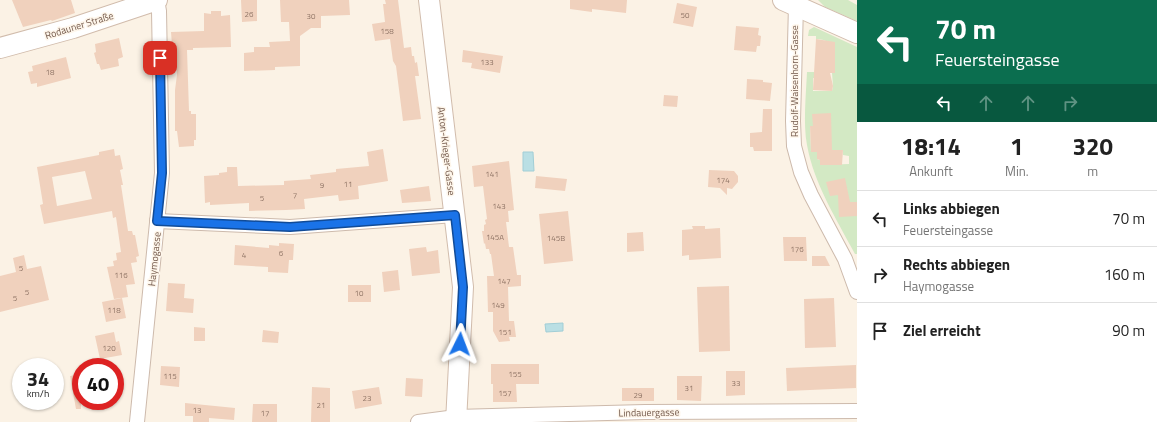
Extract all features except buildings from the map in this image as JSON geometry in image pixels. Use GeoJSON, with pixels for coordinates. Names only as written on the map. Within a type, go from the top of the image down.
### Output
{"type":"FeatureCollection","features":[{"type":"Feature","properties":{"kind":"street","name":"Rodauner Straße"},"geometry":{"type":"LineString","coordinates":[[0,48],[73,28],[157,0]]}},
{"type":"Feature","properties":{"kind":"street","name":"Haymogasse"},"geometry":{"type":"LineString","coordinates":[[137,422],[162,173],[159,11],[157,0]]}},
{"type":"Feature","properties":{"kind":"street","name":"Anton-Krieger-Gasse"},"geometry":{"type":"LineString","coordinates":[[428,0],[463,287],[456,419]]}},
{"type":"Feature","properties":{"kind":"street"},"geometry":{"type":"LineString","coordinates":[[792,2],[857,33]]}},
{"type":"Feature","properties":{"kind":"street","name":"Rudolf-Waisenhorn-Gasse"},"geometry":{"type":"LineString","coordinates":[[792,2],[794,19],[794,146],[811,195],[845,259],[857,292]]}},
{"type":"Feature","properties":{"kind":"street"},"geometry":{"type":"LineString","coordinates":[[157,221],[290,227],[455,215]]}},
{"type":"Feature","properties":{"kind":"street","name":"Lindauergasse"},"geometry":{"type":"LineString","coordinates":[[418,422],[456,419],[645,417],[857,411]]}},
{"type":"Feature","properties":{"kind":"green space"},"geometry":{"type":"Polygon","coordinates":[[[818,0],[848,0],[857,5],[857,21],[825,7],[818,0]]]}},
{"type":"Feature","properties":{"kind":"green space"},"geometry":{"type":"Polygon","coordinates":[[[814,27],[857,47],[857,254],[855,254],[821,188],[810,159],[807,145],[805,118],[807,72],[816,72],[816,78],[813,78],[813,91],[832,91],[832,73],[835,73],[835,49],[829,43],[816,39],[816,36],[808,36],[809,30],[814,27]],[[813,114],[813,126],[810,126],[811,152],[821,152],[821,154],[817,154],[817,159],[820,160],[820,165],[849,164],[849,156],[843,155],[843,150],[823,150],[813,114]]]}},
{"type":"Feature","properties":{"kind":"water"},"geometry":{"type":"Polygon","coordinates":[[[523,152],[533,152],[534,171],[523,171],[523,152]]]}},
{"type":"Feature","properties":{"kind":"water"},"geometry":{"type":"Polygon","coordinates":[[[563,323],[563,331],[546,332],[545,324],[563,323]]]}},
{"type":"Feature","properties":{"kind":"route"},"geometry":{"type":"LineString","coordinates":[[160,58],[162,173],[157,221],[290,227],[455,215],[463,287],[460,344]]}}]}
